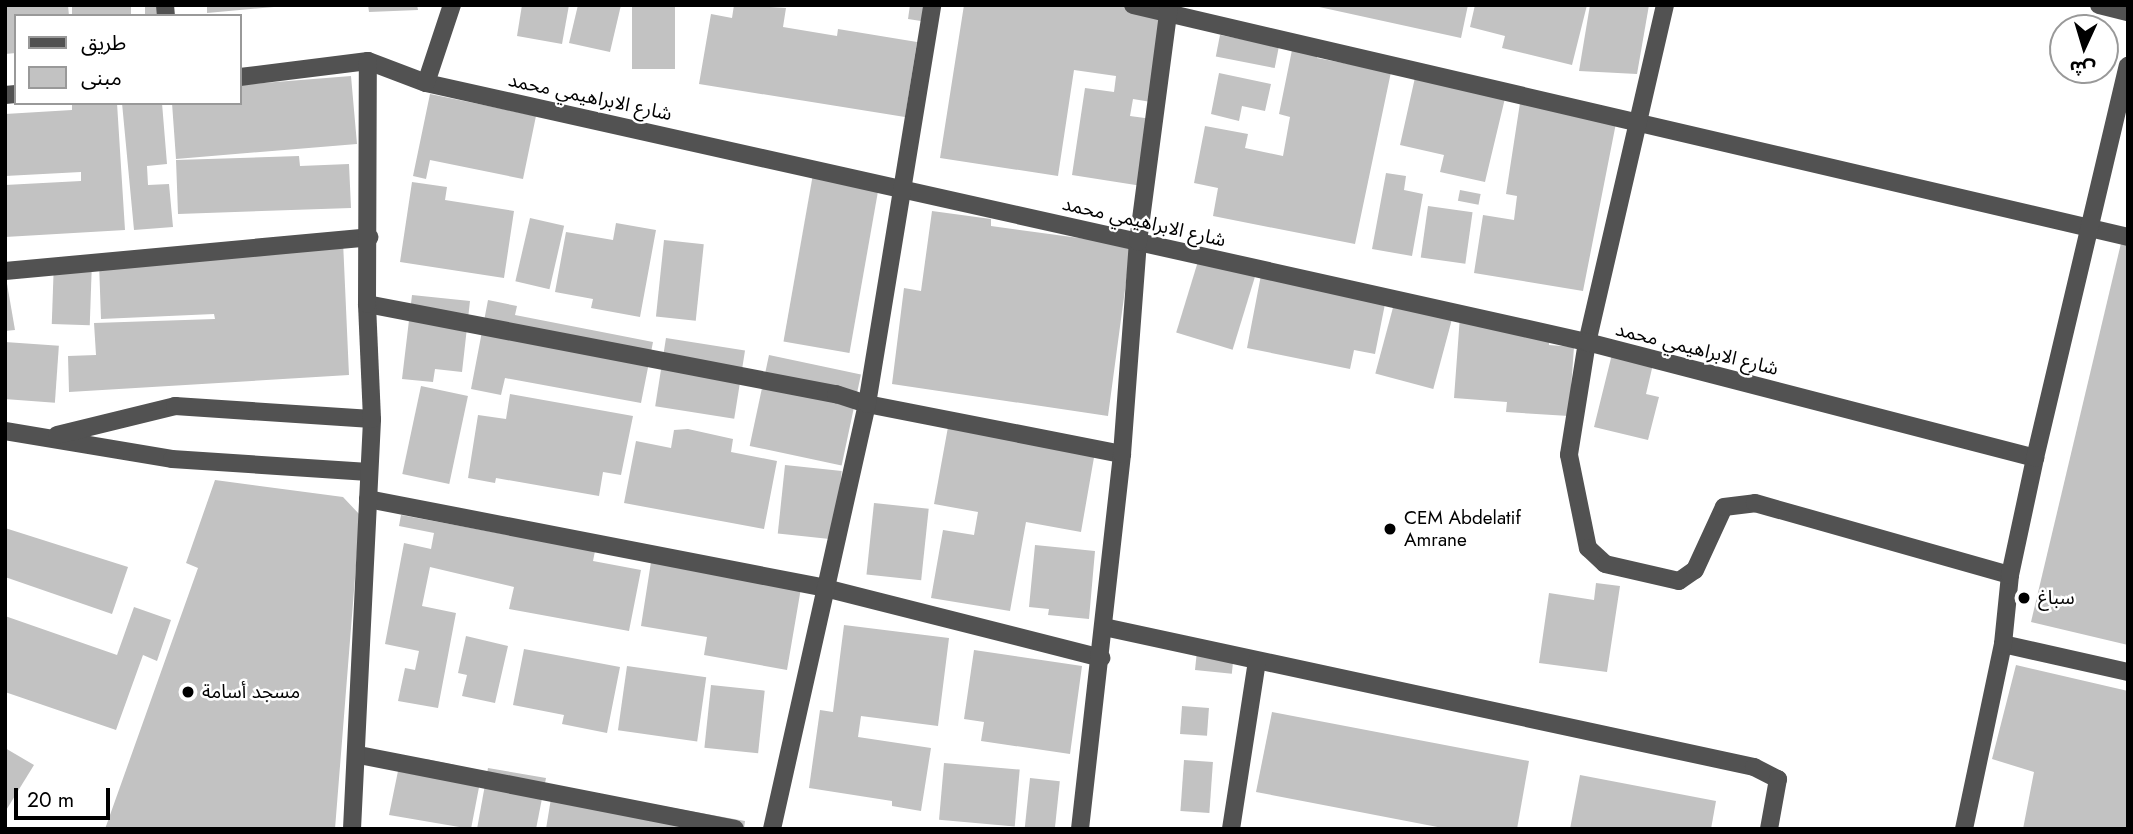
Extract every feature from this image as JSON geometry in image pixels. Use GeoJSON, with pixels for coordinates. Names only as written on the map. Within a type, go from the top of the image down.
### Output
{"type":"FeatureCollection","features":[{"type":"Feature","properties":{"kind":"street"},"geometry":{"type":"LineString","coordinates":[[426,83],[452,5]]}},
{"type":"Feature","properties":{"kind":"street"},"geometry":{"type":"LineString","coordinates":[[772,829],[829,589],[867,404],[932,5]]}},
{"type":"Feature","properties":{"kind":"street"},"geometry":{"type":"LineString","coordinates":[[1133,5],[1169,8],[1639,124],[2128,237]]}},
{"type":"Feature","properties":{"kind":"street"},"geometry":{"type":"LineString","coordinates":[[1665,5],[1587,342],[1569,455],[1588,548],[1605,564],[1667,580],[1688,578],[1716,517],[1724,507],[1739,502],[1755,503],[2010,575]]}},
{"type":"Feature","properties":{"kind":"street"},"geometry":{"type":"LineString","coordinates":[[2099,5],[2128,12]]}},
{"type":"Feature","properties":{"kind":"street"},"geometry":{"type":"LineString","coordinates":[[1080,829],[1122,454],[1138,242],[1169,8]]}},
{"type":"Feature","properties":{"kind":"street"},"geometry":{"type":"LineString","coordinates":[[352,829],[359,755],[372,419],[367,304],[368,61]]}},
{"type":"Feature","properties":{"kind":"street","name":"شارع الابراهيمي محمد"},"geometry":{"type":"LineString","coordinates":[[242,78],[368,61],[426,83],[901,186],[1587,342],[2035,458]]}},
{"type":"Feature","properties":{"kind":"street"},"geometry":{"type":"LineString","coordinates":[[1964,829],[2003,643],[2010,575],[2035,458],[2128,66]]}},
{"type":"Feature","properties":{"kind":"street"},"geometry":{"type":"LineString","coordinates":[[5,271],[369,237]]}},
{"type":"Feature","properties":{"kind":"street"},"geometry":{"type":"LineString","coordinates":[[367,304],[836,394],[867,404],[1122,454]]}},
{"type":"Feature","properties":{"kind":"street"},"geometry":{"type":"LineString","coordinates":[[54,436],[175,406],[372,419]]}},
{"type":"Feature","properties":{"kind":"street"},"geometry":{"type":"LineString","coordinates":[[5,430],[54,436],[172,459],[369,472]]}},
{"type":"Feature","properties":{"kind":"street"},"geometry":{"type":"LineString","coordinates":[[368,499],[829,589],[1101,658]]}},
{"type":"Feature","properties":{"kind":"street"},"geometry":{"type":"LineString","coordinates":[[1104,626],[1771,772],[1779,779],[1769,829]]}},
{"type":"Feature","properties":{"kind":"street"},"geometry":{"type":"LineString","coordinates":[[2003,643],[2128,672]]}},
{"type":"Feature","properties":{"kind":"street"},"geometry":{"type":"LineString","coordinates":[[1230,829],[1257,661]]}},
{"type":"Feature","properties":{"kind":"street"},"geometry":{"type":"LineString","coordinates":[[359,755],[736,829]]}},
{"type":"Feature","properties":{"kind":"building"},"geometry":{"type":"Polygon","coordinates":[[[5,5],[68,5],[69,14],[14,14],[14,53],[5,54],[5,5]]]}},
{"type":"Feature","properties":{"kind":"building"},"geometry":{"type":"Polygon","coordinates":[[[72,5],[131,5],[131,14],[72,14],[72,5]]]}},
{"type":"Feature","properties":{"kind":"building"},"geometry":{"type":"Polygon","coordinates":[[[145,5],[165,5],[165,14],[145,14],[145,5]]]}},
{"type":"Feature","properties":{"kind":"building"},"geometry":{"type":"Polygon","coordinates":[[[207,5],[273,5],[274,7],[207,13],[207,5]]]}},
{"type":"Feature","properties":{"kind":"building"},"geometry":{"type":"Polygon","coordinates":[[[368,5],[417,5],[418,10],[369,12],[368,5]]]}},
{"type":"Feature","properties":{"kind":"building"},"geometry":{"type":"Polygon","coordinates":[[[522,5],[569,5],[562,44],[517,36],[522,5]]]}},
{"type":"Feature","properties":{"kind":"building"},"geometry":{"type":"Polygon","coordinates":[[[578,5],[621,5],[610,52],[569,43],[578,5]]]}},
{"type":"Feature","properties":{"kind":"building"},"geometry":{"type":"Polygon","coordinates":[[[632,5],[675,5],[675,69],[632,69],[632,5]]]}},
{"type":"Feature","properties":{"kind":"building"},"geometry":{"type":"Polygon","coordinates":[[[734,5],[786,8],[783,27],[837,36],[838,29],[917,42],[905,117],[699,84],[711,14],[732,18],[734,5]]]}},
{"type":"Feature","properties":{"kind":"building"},"geometry":{"type":"Polygon","coordinates":[[[910,5],[937,5],[934,23],[908,19],[910,5]]]}},
{"type":"Feature","properties":{"kind":"building"},"geometry":{"type":"Polygon","coordinates":[[[964,5],[1115,5],[1163,12],[1151,102],[1133,99],[1130,116],[1152,119],[1142,186],[1072,175],[1085,88],[1114,92],[1116,76],[1074,70],[1058,176],[940,158],[964,5]]]}},
{"type":"Feature","properties":{"kind":"building"},"geometry":{"type":"Polygon","coordinates":[[[1310,5],[1468,5],[1461,38],[1310,5]]]}},
{"type":"Feature","properties":{"kind":"building"},"geometry":{"type":"Polygon","coordinates":[[[1475,5],[1587,5],[1572,65],[1502,48],[1505,36],[1470,27],[1475,5]]]}},
{"type":"Feature","properties":{"kind":"building"},"geometry":{"type":"Polygon","coordinates":[[[1590,5],[1649,5],[1637,74],[1579,71],[1590,5]]]}},
{"type":"Feature","properties":{"kind":"building"},"geometry":{"type":"Polygon","coordinates":[[[1220,35],[1279,46],[1275,68],[1216,57],[1220,35]]]}},
{"type":"Feature","properties":{"kind":"building"},"geometry":{"type":"Polygon","coordinates":[[[1293,45],[1319,50],[1317,58],[1391,72],[1355,244],[1213,216],[1218,188],[1194,183],[1205,126],[1248,134],[1245,148],[1283,156],[1290,117],[1279,114],[1293,45]]]}},
{"type":"Feature","properties":{"kind":"building"},"geometry":{"type":"Polygon","coordinates":[[[1219,73],[1271,84],[1265,111],[1242,106],[1239,121],[1211,114],[1219,73]]]}},
{"type":"Feature","properties":{"kind":"building"},"geometry":{"type":"Polygon","coordinates":[[[1416,73],[1506,94],[1485,182],[1440,172],[1444,155],[1400,145],[1416,73]]]}},
{"type":"Feature","properties":{"kind":"building"},"geometry":{"type":"Polygon","coordinates":[[[351,76],[357,144],[176,159],[172,105],[242,105],[242,85],[351,76]]]}},
{"type":"Feature","properties":{"kind":"building"},"geometry":{"type":"Polygon","coordinates":[[[430,94],[536,116],[523,179],[430,160],[426,179],[413,176],[430,94]]]}},
{"type":"Feature","properties":{"kind":"building"},"geometry":{"type":"Polygon","coordinates":[[[1520,103],[1617,118],[1583,291],[1474,273],[1483,215],[1514,220],[1517,196],[1506,194],[1520,103]]]}},
{"type":"Feature","properties":{"kind":"building"},"geometry":{"type":"Polygon","coordinates":[[[72,105],[117,105],[125,230],[5,237],[5,185],[81,181],[81,172],[5,176],[5,114],[72,110],[72,105]]]}},
{"type":"Feature","properties":{"kind":"building"},"geometry":{"type":"Polygon","coordinates":[[[122,105],[162,105],[167,164],[147,166],[148,185],[169,184],[173,227],[134,230],[122,105]]]}},
{"type":"Feature","properties":{"kind":"building"},"geometry":{"type":"Polygon","coordinates":[[[299,156],[300,166],[349,164],[351,208],[178,214],[176,160],[299,156]]]}},
{"type":"Feature","properties":{"kind":"building"},"geometry":{"type":"Polygon","coordinates":[[[1386,173],[1406,176],[1404,190],[1423,194],[1412,256],[1372,249],[1386,173]]]}},
{"type":"Feature","properties":{"kind":"building"},"geometry":{"type":"Polygon","coordinates":[[[813,174],[879,186],[849,353],[783,341],[813,174]]]}},
{"type":"Feature","properties":{"kind":"building"},"geometry":{"type":"Polygon","coordinates":[[[412,182],[447,187],[445,200],[514,211],[504,278],[400,262],[412,182]]]}},
{"type":"Feature","properties":{"kind":"building"},"geometry":{"type":"Polygon","coordinates":[[[1460,190],[1481,194],[1479,205],[1458,201],[1460,190]]]}},
{"type":"Feature","properties":{"kind":"building"},"geometry":{"type":"Polygon","coordinates":[[[1428,206],[1473,212],[1465,264],[1421,257],[1428,206]]]}},
{"type":"Feature","properties":{"kind":"building"},"geometry":{"type":"Polygon","coordinates":[[[932,211],[991,219],[991,226],[1131,245],[1108,416],[892,384],[904,288],[921,291],[932,211]]]}},
{"type":"Feature","properties":{"kind":"building"},"geometry":{"type":"Polygon","coordinates":[[[530,218],[564,226],[549,289],[515,281],[530,218]]]}},
{"type":"Feature","properties":{"kind":"building"},"geometry":{"type":"Polygon","coordinates":[[[616,223],[656,230],[640,317],[591,308],[593,299],[555,292],[566,232],[613,240],[616,223]]]}},
{"type":"Feature","properties":{"kind":"building"},"geometry":{"type":"Polygon","coordinates":[[[2122,239],[2128,241],[2128,645],[2031,622],[2122,239]]]}},
{"type":"Feature","properties":{"kind":"building"},"geometry":{"type":"Polygon","coordinates":[[[664,240],[704,244],[696,321],[656,317],[664,240]]]}},
{"type":"Feature","properties":{"kind":"building"},"geometry":{"type":"Polygon","coordinates":[[[343,241],[349,375],[69,392],[68,356],[96,355],[94,323],[215,319],[214,314],[101,319],[99,263],[343,241]]]}},
{"type":"Feature","properties":{"kind":"building"},"geometry":{"type":"Polygon","coordinates":[[[1199,258],[1255,275],[1233,350],[1176,333],[1199,258]]]}},
{"type":"Feature","properties":{"kind":"building"},"geometry":{"type":"Polygon","coordinates":[[[54,260],[92,261],[90,325],[52,324],[54,260]]]}},
{"type":"Feature","properties":{"kind":"building"},"geometry":{"type":"Polygon","coordinates":[[[5,272],[15,330],[5,331],[5,272]]]}},
{"type":"Feature","properties":{"kind":"building"},"geometry":{"type":"Polygon","coordinates":[[[1261,275],[1386,299],[1375,354],[1354,350],[1350,369],[1247,348],[1261,275]]]}},
{"type":"Feature","properties":{"kind":"building"},"geometry":{"type":"Polygon","coordinates":[[[412,295],[470,301],[462,372],[435,369],[433,382],[402,379],[412,295]]]}},
{"type":"Feature","properties":{"kind":"building"},"geometry":{"type":"Polygon","coordinates":[[[488,300],[517,306],[515,315],[653,342],[641,403],[505,378],[501,395],[471,389],[488,300]]]}},
{"type":"Feature","properties":{"kind":"building"},"geometry":{"type":"Polygon","coordinates":[[[1395,300],[1453,316],[1433,389],[1375,373],[1395,300]]]}},
{"type":"Feature","properties":{"kind":"building"},"geometry":{"type":"Polygon","coordinates":[[[1460,316],[1549,333],[1549,345],[1574,347],[1569,416],[1506,412],[1507,402],[1454,398],[1460,316]]]}},
{"type":"Feature","properties":{"kind":"building"},"geometry":{"type":"Polygon","coordinates":[[[666,338],[745,351],[734,419],[655,406],[666,338]]]}},
{"type":"Feature","properties":{"kind":"building"},"geometry":{"type":"Polygon","coordinates":[[[5,342],[59,346],[55,403],[5,399],[5,342]]]}},
{"type":"Feature","properties":{"kind":"building"},"geometry":{"type":"Polygon","coordinates":[[[1613,350],[1654,360],[1646,394],[1659,397],[1648,440],[1594,427],[1613,350]]]}},
{"type":"Feature","properties":{"kind":"building"},"geometry":{"type":"Polygon","coordinates":[[[769,355],[861,375],[842,466],[750,446],[769,355]]]}},
{"type":"Feature","properties":{"kind":"building"},"geometry":{"type":"Polygon","coordinates":[[[421,386],[468,396],[449,484],[402,474],[421,386]]]}},
{"type":"Feature","properties":{"kind":"building"},"geometry":{"type":"Polygon","coordinates":[[[510,394],[633,416],[621,475],[603,472],[599,496],[496,478],[495,483],[468,478],[478,415],[506,419],[510,394]]]}},
{"type":"Feature","properties":{"kind":"building"},"geometry":{"type":"Polygon","coordinates":[[[950,416],[1096,446],[1081,532],[1026,522],[1010,611],[931,598],[943,530],[974,535],[978,512],[934,504],[950,416]]]}},
{"type":"Feature","properties":{"kind":"building"},"geometry":{"type":"Polygon","coordinates":[[[688,429],[733,439],[731,452],[777,461],[764,529],[624,503],[636,441],[671,448],[674,430],[688,429]]]}},
{"type":"Feature","properties":{"kind":"building"},"geometry":{"type":"Polygon","coordinates":[[[785,465],[842,471],[834,540],[778,534],[785,465]]]}},
{"type":"Feature","properties":{"kind":"building"},"geometry":{"type":"Polygon","coordinates":[[[215,480],[343,497],[360,515],[335,829],[105,829],[198,568],[186,563],[215,480]]]}},
{"type":"Feature","properties":{"kind":"building"},"geometry":{"type":"Polygon","coordinates":[[[874,503],[929,509],[921,580],[866,575],[874,503]]]}},
{"type":"Feature","properties":{"kind":"building"},"geometry":{"type":"Polygon","coordinates":[[[401,515],[595,551],[593,561],[641,570],[629,631],[509,609],[514,587],[430,567],[422,606],[456,613],[438,708],[398,701],[405,668],[415,670],[419,651],[385,644],[404,543],[431,549],[434,533],[399,526],[401,515]]]}},
{"type":"Feature","properties":{"kind":"building"},"geometry":{"type":"Polygon","coordinates":[[[5,528],[128,567],[112,614],[5,577],[5,528]]]}},
{"type":"Feature","properties":{"kind":"building"},"geometry":{"type":"Polygon","coordinates":[[[1035,545],[1095,551],[1089,619],[1048,615],[1049,609],[1029,607],[1035,545]]]}},
{"type":"Feature","properties":{"kind":"building"},"geometry":{"type":"Polygon","coordinates":[[[651,562],[801,588],[787,670],[704,655],[707,637],[641,626],[651,562]]]}},
{"type":"Feature","properties":{"kind":"building"},"geometry":{"type":"Polygon","coordinates":[[[1596,583],[1620,586],[1607,672],[1539,663],[1549,593],[1594,600],[1596,583]]]}},
{"type":"Feature","properties":{"kind":"building"},"geometry":{"type":"Polygon","coordinates":[[[134,607],[171,620],[157,661],[143,655],[116,730],[5,692],[5,616],[117,655],[134,607]]]}},
{"type":"Feature","properties":{"kind":"building"},"geometry":{"type":"Polygon","coordinates":[[[844,625],[949,638],[938,726],[861,716],[858,737],[931,748],[921,811],[892,806],[892,801],[809,788],[820,710],[833,712],[844,625]]]}},
{"type":"Feature","properties":{"kind":"building"},"geometry":{"type":"Polygon","coordinates":[[[466,636],[508,646],[495,703],[462,696],[467,675],[458,673],[466,636]]]}},
{"type":"Feature","properties":{"kind":"building"},"geometry":{"type":"Polygon","coordinates":[[[524,649],[620,667],[607,733],[562,724],[564,715],[513,705],[524,649]]]}},
{"type":"Feature","properties":{"kind":"building"},"geometry":{"type":"Polygon","coordinates":[[[974,650],[1082,666],[1070,754],[981,741],[984,722],[964,719],[974,650]]]}},
{"type":"Feature","properties":{"kind":"building"},"geometry":{"type":"Polygon","coordinates":[[[1197,651],[1234,655],[1232,674],[1195,670],[1197,651]]]}},
{"type":"Feature","properties":{"kind":"building"},"geometry":{"type":"Polygon","coordinates":[[[2016,665],[2128,691],[2128,829],[2023,829],[2034,772],[1992,759],[2016,665]]]}},
{"type":"Feature","properties":{"kind":"building"},"geometry":{"type":"Polygon","coordinates":[[[627,666],[706,677],[697,742],[618,730],[627,666]]]}},
{"type":"Feature","properties":{"kind":"building"},"geometry":{"type":"Polygon","coordinates":[[[711,685],[765,691],[758,753],[704,748],[711,685]]]}},
{"type":"Feature","properties":{"kind":"building"},"geometry":{"type":"Polygon","coordinates":[[[1182,706],[1209,708],[1207,736],[1180,734],[1182,706]]]}},
{"type":"Feature","properties":{"kind":"building"},"geometry":{"type":"Polygon","coordinates":[[[1272,712],[1529,761],[1517,829],[1448,829],[1256,792],[1272,712]]]}},
{"type":"Feature","properties":{"kind":"building"},"geometry":{"type":"Polygon","coordinates":[[[5,748],[34,765],[5,812],[5,748]]]}},
{"type":"Feature","properties":{"kind":"building"},"geometry":{"type":"Polygon","coordinates":[[[426,759],[455,765],[480,782],[471,829],[389,815],[398,771],[423,776],[426,759]]]}},
{"type":"Feature","properties":{"kind":"building"},"geometry":{"type":"Polygon","coordinates":[[[1184,760],[1213,762],[1209,813],[1180,811],[1184,760]]]}},
{"type":"Feature","properties":{"kind":"building"},"geometry":{"type":"Polygon","coordinates":[[[944,763],[1020,770],[1015,826],[939,820],[944,763]]]}},
{"type":"Feature","properties":{"kind":"building"},"geometry":{"type":"Polygon","coordinates":[[[488,768],[546,778],[536,829],[477,829],[488,768]]]}},
{"type":"Feature","properties":{"kind":"building"},"geometry":{"type":"Polygon","coordinates":[[[1580,775],[1716,801],[1711,829],[1570,829],[1580,775]]]}},
{"type":"Feature","properties":{"kind":"building"},"geometry":{"type":"Polygon","coordinates":[[[1030,778],[1060,781],[1055,829],[1025,829],[1030,778]]]}},
{"type":"Feature","properties":{"kind":"building"},"geometry":{"type":"Polygon","coordinates":[[[553,786],[745,821],[744,829],[546,829],[553,786]]]}},
{"type":"Feature","properties":{"kind":"place","name":"CEM Abdelatif Amrane"},"geometry":{"type":"Point","coordinates":[1390,529]}},
{"type":"Feature","properties":{"kind":"place","name":"سباغ"},"geometry":{"type":"Point","coordinates":[2024,598]}},
{"type":"Feature","properties":{"kind":"place","name":"مسجد أسامة"},"geometry":{"type":"Point","coordinates":[188,692]}}]}
